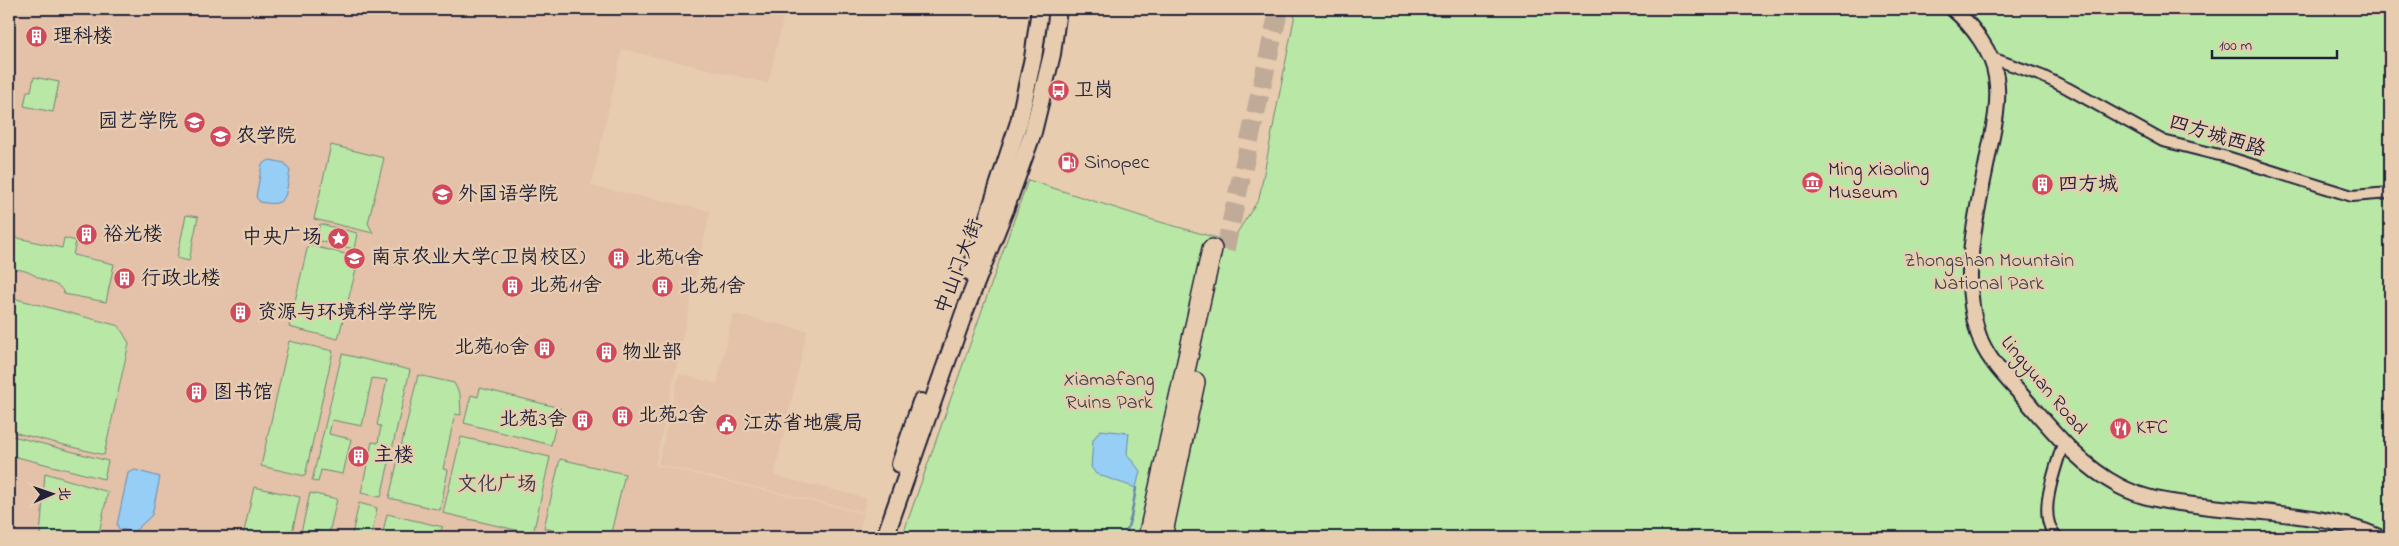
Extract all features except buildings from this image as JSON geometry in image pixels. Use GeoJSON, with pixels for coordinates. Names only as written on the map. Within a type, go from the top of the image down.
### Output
{"type":"FeatureCollection","features":[{"type":"Feature","properties":{"kind":"highway"},"geometry":{"type":"LineString","coordinates":[[1148,537],[1219,249],[1162,537]]}},
{"type":"Feature","properties":{"kind":"main road","name":"中山门大街"},"geometry":{"type":"LineString","coordinates":[[876,537],[908,438],[1004,170],[1021,114],[1040,9]]}},
{"type":"Feature","properties":{"kind":"main road","name":"中山门大街"},"geometry":{"type":"LineString","coordinates":[[885,537],[964,313],[1033,132],[1052,54],[1058,9]]}},
{"type":"Feature","properties":{"kind":"street","name":"Lingyuan Road"},"geometry":{"type":"LineString","coordinates":[[1953,9],[1980,40],[1989,57],[1996,77],[1996,117],[1972,242],[1970,280],[1971,302],[1978,334],[1984,347],[2063,443],[2101,475],[2134,494],[2149,499],[2299,517],[2344,525],[2379,537]]}},
{"type":"Feature","properties":{"kind":"street","name":"四方城西路"},"geometry":{"type":"LineString","coordinates":[[1989,57],[2042,76],[2068,88],[2163,141],[2227,157],[2352,196],[2390,193]]}},
{"type":"Feature","properties":{"kind":"street"},"geometry":{"type":"LineString","coordinates":[[2057,537],[2049,530],[2046,508],[2063,443]]}},
{"type":"Feature","properties":{"kind":"shaded area","name":"南京农业大学(卫岗校区)"},"geometry":{"type":"Polygon","coordinates":[[[9,9],[785,9],[768,83],[622,49],[591,186],[710,211],[655,465],[864,514],[856,537],[9,537],[9,9]]]}},
{"type":"Feature","properties":{"kind":"shaded area","name":"江苏省地震局"},"geometry":{"type":"Polygon","coordinates":[[[733,314],[807,331],[774,476],[866,498],[863,512],[658,464],[679,374],[717,384],[733,314]]]}},
{"type":"Feature","properties":{"kind":"green space","name":"Zhongshan Mountain National Park"},"geometry":{"type":"Polygon","coordinates":[[[1296,9],[2390,9],[2390,537],[902,537],[1028,180],[1153,220],[1231,242],[1259,199],[1296,9]]]}},
{"type":"Feature","properties":{"kind":"green space"},"geometry":{"type":"Polygon","coordinates":[[[34,77],[59,82],[53,112],[24,106],[27,91],[31,91],[34,77]]]}},
{"type":"Feature","properties":{"kind":"green space"},"geometry":{"type":"Polygon","coordinates":[[[331,145],[384,158],[368,223],[373,233],[314,219],[331,145]]]}},
{"type":"Feature","properties":{"kind":"green space"},"geometry":{"type":"Polygon","coordinates":[[[186,215],[198,217],[189,261],[177,258],[186,215]]]}},
{"type":"Feature","properties":{"kind":"green space"},"geometry":{"type":"Polygon","coordinates":[[[320,224],[357,233],[354,249],[316,240],[320,224]]]}},
{"type":"Feature","properties":{"kind":"green space"},"geometry":{"type":"Polygon","coordinates":[[[9,236],[62,248],[64,238],[76,241],[73,255],[114,264],[106,302],[64,294],[59,287],[28,272],[15,269],[9,270],[9,236]]]}},
{"type":"Feature","properties":{"kind":"green space"},"geometry":{"type":"Polygon","coordinates":[[[308,245],[366,259],[357,266],[338,339],[289,327],[308,245]]]}},
{"type":"Feature","properties":{"kind":"green space"},"geometry":{"type":"Polygon","coordinates":[[[9,297],[119,326],[129,343],[104,455],[9,431],[9,297]]]}},
{"type":"Feature","properties":{"kind":"green space"},"geometry":{"type":"Polygon","coordinates":[[[289,341],[333,351],[305,476],[261,466],[289,341]]]}},
{"type":"Feature","properties":{"kind":"green space"},"geometry":{"type":"Polygon","coordinates":[[[342,354],[410,370],[381,497],[361,493],[372,442],[378,443],[381,426],[377,425],[387,380],[372,378],[362,426],[332,420],[329,434],[351,439],[343,474],[321,470],[318,482],[312,481],[342,354]]]}},
{"type":"Feature","properties":{"kind":"green space"},"geometry":{"type":"Polygon","coordinates":[[[418,375],[454,383],[460,395],[461,415],[455,414],[443,469],[448,470],[440,510],[389,498],[418,375]]]}},
{"type":"Feature","properties":{"kind":"green space"},"geometry":{"type":"Polygon","coordinates":[[[480,388],[560,408],[551,445],[464,423],[471,395],[478,397],[480,388]]]}},
{"type":"Feature","properties":{"kind":"green space"},"geometry":{"type":"Polygon","coordinates":[[[9,435],[108,461],[104,479],[9,455],[9,435]]]}},
{"type":"Feature","properties":{"kind":"green space","name":"文化广场"},"geometry":{"type":"Polygon","coordinates":[[[461,437],[550,457],[533,534],[443,513],[461,437]]]}},
{"type":"Feature","properties":{"kind":"green space"},"geometry":{"type":"Polygon","coordinates":[[[560,459],[625,474],[610,537],[584,537],[544,528],[560,459]]]}},
{"type":"Feature","properties":{"kind":"green space"},"geometry":{"type":"Polygon","coordinates":[[[45,473],[108,492],[98,537],[40,537],[45,473]]]}},
{"type":"Feature","properties":{"kind":"green space"},"geometry":{"type":"Polygon","coordinates":[[[254,487],[300,497],[291,537],[243,536],[254,487]]]}},
{"type":"Feature","properties":{"kind":"green space"},"geometry":{"type":"Polygon","coordinates":[[[310,493],[337,499],[329,533],[314,530],[312,537],[300,537],[310,493]]]}},
{"type":"Feature","properties":{"kind":"green space"},"geometry":{"type":"Polygon","coordinates":[[[359,503],[377,508],[371,537],[352,535],[359,503]]]}},
{"type":"Feature","properties":{"kind":"green space"},"geometry":{"type":"Polygon","coordinates":[[[387,514],[443,527],[435,537],[382,537],[387,514]]]}},
{"type":"Feature","properties":{"kind":"water"},"geometry":{"type":"Polygon","coordinates":[[[270,160],[285,163],[290,171],[284,198],[276,203],[260,202],[256,197],[262,164],[270,160]]]}},
{"type":"Feature","properties":{"kind":"water"},"geometry":{"type":"Polygon","coordinates":[[[1100,430],[1129,433],[1127,454],[1140,471],[1136,488],[1096,474],[1091,467],[1093,440],[1100,430]]]}},
{"type":"Feature","properties":{"kind":"water"},"geometry":{"type":"Polygon","coordinates":[[[135,470],[160,477],[152,515],[134,532],[119,529],[117,525],[128,473],[135,470]]]}},
{"type":"Feature","properties":{"kind":"waterway"},"geometry":{"type":"LineString","coordinates":[[1125,537],[1136,488]]}},
{"type":"Feature","properties":{"kind":"tunnel"},"geometry":{"type":"LineString","coordinates":[[1225,250],[1279,9]]}},
{"type":"Feature","properties":{"kind":"place","name":"理科楼"},"geometry":{"type":"Point","coordinates":[37,37]}},
{"type":"Feature","properties":{"kind":"place","name":"卫岗"},"geometry":{"type":"Point","coordinates":[1058,91]}},
{"type":"Feature","properties":{"kind":"place","name":"园艺学院"},"geometry":{"type":"Point","coordinates":[194,122]}},
{"type":"Feature","properties":{"kind":"place","name":"农学院"},"geometry":{"type":"Point","coordinates":[220,137]}},
{"type":"Feature","properties":{"kind":"place","name":"Sinopec"},"geometry":{"type":"Point","coordinates":[1068,163]}},
{"type":"Feature","properties":{"kind":"place","name":"Ming Xiaoling Museum"},"geometry":{"type":"Point","coordinates":[1812,182]}},
{"type":"Feature","properties":{"kind":"place","name":"四方城"},"geometry":{"type":"Point","coordinates":[2042,185]}},
{"type":"Feature","properties":{"kind":"place","name":"外国语学院"},"geometry":{"type":"Point","coordinates":[442,195]}},
{"type":"Feature","properties":{"kind":"place","name":"裕光楼"},"geometry":{"type":"Point","coordinates":[87,235]}},
{"type":"Feature","properties":{"kind":"place","name":"中央广场"},"geometry":{"type":"Point","coordinates":[338,238]}},
{"type":"Feature","properties":{"kind":"place","name":"南京农业大学(卫岗校区)"},"geometry":{"type":"Point","coordinates":[355,258]}},
{"type":"Feature","properties":{"kind":"place","name":"北苑4舍"},"geometry":{"type":"Point","coordinates":[619,259]}},
{"type":"Feature","properties":{"kind":"place","name":"行政北楼"},"geometry":{"type":"Point","coordinates":[125,279]}},
{"type":"Feature","properties":{"kind":"place","name":"北苑11舍"},"geometry":{"type":"Point","coordinates":[513,286]}},
{"type":"Feature","properties":{"kind":"place","name":"北苑1舍"},"geometry":{"type":"Point","coordinates":[663,287]}},
{"type":"Feature","properties":{"kind":"place","name":"资源与环境科学学院"},"geometry":{"type":"Point","coordinates":[241,313]}},
{"type":"Feature","properties":{"kind":"place","name":"北苑10舍"},"geometry":{"type":"Point","coordinates":[545,348]}},
{"type":"Feature","properties":{"kind":"place","name":"物业部"},"geometry":{"type":"Point","coordinates":[606,353]}},
{"type":"Feature","properties":{"kind":"place","name":"图书馆"},"geometry":{"type":"Point","coordinates":[197,393]}},
{"type":"Feature","properties":{"kind":"place","name":"北苑2舍"},"geometry":{"type":"Point","coordinates":[622,416]}},
{"type":"Feature","properties":{"kind":"place","name":"北苑3舍"},"geometry":{"type":"Point","coordinates":[583,420]}},
{"type":"Feature","properties":{"kind":"place","name":"江苏省地震局"},"geometry":{"type":"Point","coordinates":[727,424]}},
{"type":"Feature","properties":{"kind":"place","name":"KFC"},"geometry":{"type":"Point","coordinates":[2120,428]}},
{"type":"Feature","properties":{"kind":"place","name":"主楼"},"geometry":{"type":"Point","coordinates":[358,456]}},
{"type":"Feature","properties":{"kind":"park label","name":"Xiamafang Ruins Park"},"geometry":{"type":"Point","coordinates":[1109,392]}}]}
